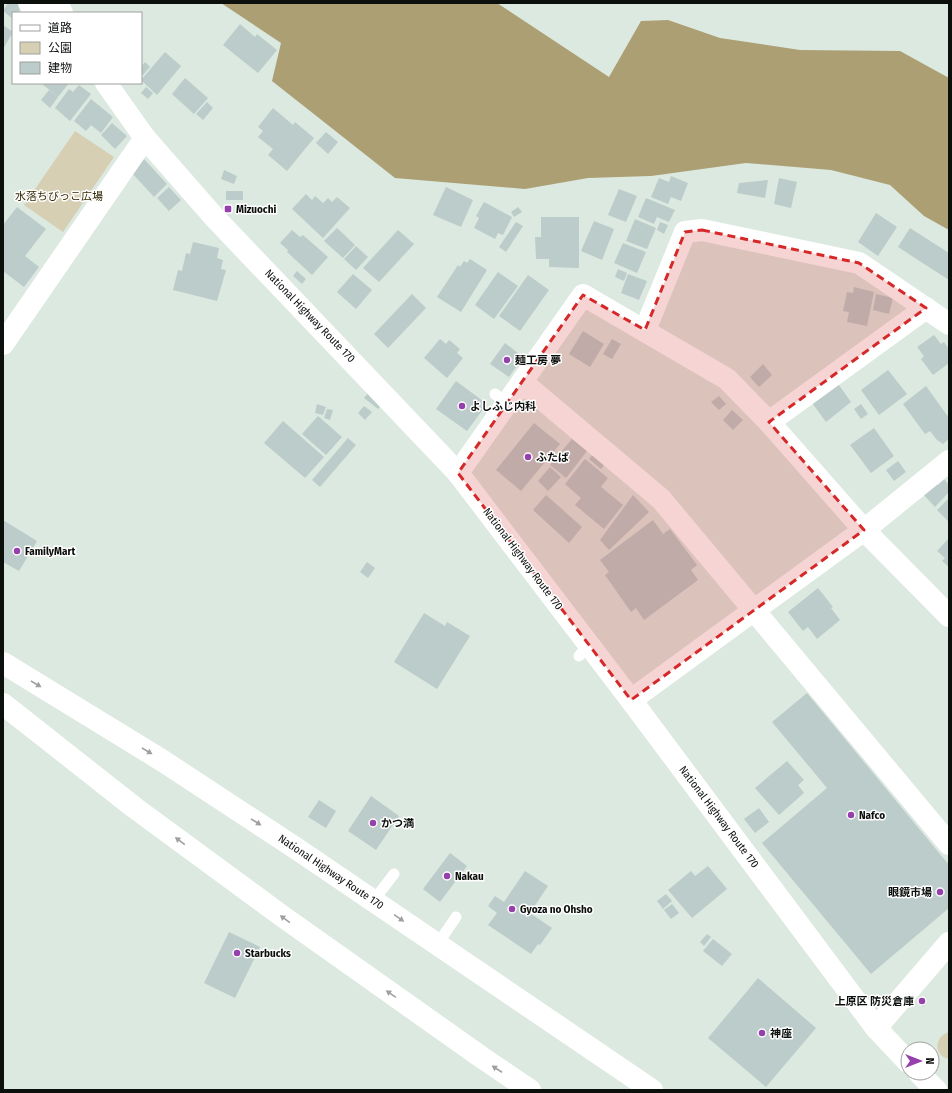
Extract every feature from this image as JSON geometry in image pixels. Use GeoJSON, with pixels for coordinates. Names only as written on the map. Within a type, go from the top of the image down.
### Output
{"type":"FeatureCollection","features":[{"type":"Feature","properties":{"kind":"main road"},"geometry":{"type":"LineString","coordinates":[[29,3],[39,12]]}},
{"type":"Feature","properties":{"kind":"main road"},"geometry":{"type":"LineString","coordinates":[[57,3],[62,12]]}},
{"type":"Feature","properties":{"kind":"main road","name":"National Highway Route 170"},"geometry":{"type":"LineString","coordinates":[[107,84],[145,138],[215,218],[458,473],[584,650],[631,700],[876,1028],[900,1054]]}},
{"type":"Feature","properties":{"kind":"main road"},"geometry":{"type":"LineString","coordinates":[[3,344],[145,138]]}},
{"type":"Feature","properties":{"kind":"main road"},"geometry":{"type":"LineString","coordinates":[[645,330],[685,232],[702,230],[859,263],[949,324]]}},
{"type":"Feature","properties":{"kind":"main road"},"geometry":{"type":"LineString","coordinates":[[458,473],[501,398],[522,382],[583,295],[728,379],[769,422],[864,530],[949,616]]}},
{"type":"Feature","properties":{"kind":"main road"},"geometry":{"type":"LineString","coordinates":[[769,422],[926,308]]}},
{"type":"Feature","properties":{"kind":"main road"},"geometry":{"type":"LineString","coordinates":[[522,382],[661,499],[949,844]]}},
{"type":"Feature","properties":{"kind":"main road"},"geometry":{"type":"LineString","coordinates":[[631,700],[864,530],[949,462]]}},
{"type":"Feature","properties":{"kind":"main road","name":"National Highway Route 170"},"geometry":{"type":"LineString","coordinates":[[3,662],[162,761],[374,900],[437,945],[652,1090]]}},
{"type":"Feature","properties":{"kind":"main road"},"geometry":{"type":"LineString","coordinates":[[3,704],[141,812],[282,916],[530,1090]]}},
{"type":"Feature","properties":{"kind":"main road"},"geometry":{"type":"LineString","coordinates":[[876,1028],[949,943]]}},
{"type":"Feature","properties":{"kind":"main road"},"geometry":{"type":"LineString","coordinates":[[927,1081],[936,1090]]}},
{"type":"Feature","properties":{"kind":"lane"},"geometry":{"type":"LineString","coordinates":[[374,900],[394,874]]}},
{"type":"Feature","properties":{"kind":"lane"},"geometry":{"type":"LineString","coordinates":[[437,945],[456,917]]}},
{"type":"Feature","properties":{"kind":"highlighted area"},"geometry":{"type":"Polygon","coordinates":[[[702,230],[859,263],[926,308],[769,422],[864,530],[631,700],[458,473],[583,295],[645,330],[685,232],[702,230]]]}},
{"type":"Feature","properties":{"kind":"green space","name":"水落ちびっこ広場"},"geometry":{"type":"Polygon","coordinates":[[[75,131],[114,157],[63,232],[24,205],[75,131]]]}},
{"type":"Feature","properties":{"kind":"green space"},"geometry":{"type":"Polygon","coordinates":[[[949,1032],[949,1059],[940,1054],[940,1041],[938,1041],[940,1037],[949,1032]]]}},
{"type":"Feature","properties":{"kind":"shaded area"},"geometry":{"type":"Polygon","coordinates":[[[221,3],[497,3],[609,77],[641,21],[668,20],[720,38],[800,50],[900,51],[949,78],[949,230],[924,216],[890,185],[831,170],[746,163],[651,176],[588,178],[525,189],[395,178],[272,81],[281,43],[221,3]]]}},
{"type":"Feature","properties":{"kind":"building"},"geometry":{"type":"Polygon","coordinates":[[[8,3],[21,3],[24,5],[18,12],[12,12],[12,18],[3,11],[8,3]]]}},
{"type":"Feature","properties":{"kind":"building"},"geometry":{"type":"Polygon","coordinates":[[[240,24],[255,37],[257,34],[277,50],[258,73],[223,45],[240,24]]]}},
{"type":"Feature","properties":{"kind":"building"},"geometry":{"type":"Polygon","coordinates":[[[3,25],[12,31],[12,34],[3,49],[3,25]]]}},
{"type":"Feature","properties":{"kind":"building"},"geometry":{"type":"Polygon","coordinates":[[[165,52],[181,66],[157,95],[142,81],[142,79],[165,52]]]}},
{"type":"Feature","properties":{"kind":"building"},"geometry":{"type":"Polygon","coordinates":[[[145,62],[150,67],[142,76],[142,66],[145,62]]]}},
{"type":"Feature","properties":{"kind":"building"},"geometry":{"type":"Polygon","coordinates":[[[185,78],[208,98],[194,114],[172,94],[185,78]]]}},
{"type":"Feature","properties":{"kind":"building"},"geometry":{"type":"Polygon","coordinates":[[[42,84],[68,84],[58,97],[42,84]]]}},
{"type":"Feature","properties":{"kind":"building"},"geometry":{"type":"Polygon","coordinates":[[[79,85],[91,94],[70,121],[55,108],[69,89],[73,92],[79,85]]]}},
{"type":"Feature","properties":{"kind":"building"},"geometry":{"type":"Polygon","coordinates":[[[146,87],[153,93],[148,99],[141,93],[146,87]]]}},
{"type":"Feature","properties":{"kind":"building"},"geometry":{"type":"Polygon","coordinates":[[[49,90],[58,97],[50,108],[41,100],[49,90]]]}},
{"type":"Feature","properties":{"kind":"building"},"geometry":{"type":"Polygon","coordinates":[[[91,99],[113,117],[101,133],[91,125],[86,131],[74,121],[91,99]]]}},
{"type":"Feature","properties":{"kind":"building"},"geometry":{"type":"Polygon","coordinates":[[[207,102],[213,108],[203,120],[196,114],[207,102]]]}},
{"type":"Feature","properties":{"kind":"building"},"geometry":{"type":"Polygon","coordinates":[[[273,108],[293,125],[295,122],[314,138],[287,171],[268,155],[273,149],[258,137],[263,131],[258,127],[273,108]]]}},
{"type":"Feature","properties":{"kind":"building"},"geometry":{"type":"Polygon","coordinates":[[[112,123],[127,136],[115,149],[101,135],[112,123]]]}},
{"type":"Feature","properties":{"kind":"building"},"geometry":{"type":"Polygon","coordinates":[[[326,132],[338,142],[328,154],[316,143],[326,132]]]}},
{"type":"Feature","properties":{"kind":"building"},"geometry":{"type":"Polygon","coordinates":[[[144,159],[167,184],[154,197],[131,172],[144,159]]]}},
{"type":"Feature","properties":{"kind":"building"},"geometry":{"type":"Polygon","coordinates":[[[224,170],[237,176],[234,184],[221,179],[224,170]]]}},
{"type":"Feature","properties":{"kind":"building"},"geometry":{"type":"Polygon","coordinates":[[[671,176],[688,183],[681,201],[671,197],[668,204],[651,197],[659,178],[669,182],[671,176]]]}},
{"type":"Feature","properties":{"kind":"building"},"geometry":{"type":"Polygon","coordinates":[[[779,178],[797,182],[791,208],[774,204],[779,178]]]}},
{"type":"Feature","properties":{"kind":"building"},"geometry":{"type":"Polygon","coordinates":[[[768,180],[765,198],[737,193],[739,183],[768,180]]]}},
{"type":"Feature","properties":{"kind":"building"},"geometry":{"type":"Polygon","coordinates":[[[169,187],[181,200],[169,211],[157,198],[169,187]]]}},
{"type":"Feature","properties":{"kind":"building"},"geometry":{"type":"Polygon","coordinates":[[[446,187],[473,200],[461,227],[433,215],[446,187]]]}},
{"type":"Feature","properties":{"kind":"building"},"geometry":{"type":"Polygon","coordinates":[[[619,189],[637,196],[626,222],[608,215],[619,189]]]}},
{"type":"Feature","properties":{"kind":"building"},"geometry":{"type":"Polygon","coordinates":[[[226,191],[243,191],[243,200],[226,200],[226,191]]]}},
{"type":"Feature","properties":{"kind":"building"},"geometry":{"type":"Polygon","coordinates":[[[306,194],[312,200],[315,196],[323,203],[328,198],[332,202],[337,197],[350,208],[323,238],[292,209],[306,194]]]}},
{"type":"Feature","properties":{"kind":"building"},"geometry":{"type":"Polygon","coordinates":[[[646,198],[675,210],[669,222],[657,217],[654,224],[638,217],[646,198]]]}},
{"type":"Feature","properties":{"kind":"building"},"geometry":{"type":"Polygon","coordinates":[[[484,202],[512,217],[503,235],[498,233],[495,239],[474,228],[479,218],[476,216],[484,202]]]}},
{"type":"Feature","properties":{"kind":"building"},"geometry":{"type":"Polygon","coordinates":[[[17,207],[46,229],[25,256],[39,267],[24,287],[3,271],[3,225],[17,207]]]}},
{"type":"Feature","properties":{"kind":"building"},"geometry":{"type":"Polygon","coordinates":[[[518,207],[522,212],[514,217],[511,212],[518,207]]]}},
{"type":"Feature","properties":{"kind":"building"},"geometry":{"type":"Polygon","coordinates":[[[876,213],[897,227],[878,256],[858,242],[876,213]]]}},
{"type":"Feature","properties":{"kind":"building"},"geometry":{"type":"Polygon","coordinates":[[[541,217],[579,217],[579,268],[549,267],[549,259],[536,259],[535,237],[541,237],[541,217]]]}},
{"type":"Feature","properties":{"kind":"building"},"geometry":{"type":"Polygon","coordinates":[[[635,219],[656,228],[647,249],[626,241],[635,219]]]}},
{"type":"Feature","properties":{"kind":"building"},"geometry":{"type":"Polygon","coordinates":[[[594,221],[614,229],[602,260],[581,251],[594,221]]]}},
{"type":"Feature","properties":{"kind":"building"},"geometry":{"type":"Polygon","coordinates":[[[516,222],[523,226],[506,252],[499,247],[516,222]]]}},
{"type":"Feature","properties":{"kind":"building"},"geometry":{"type":"Polygon","coordinates":[[[660,222],[668,225],[664,234],[657,230],[660,222]]]}},
{"type":"Feature","properties":{"kind":"building"},"geometry":{"type":"Polygon","coordinates":[[[337,228],[355,245],[343,258],[324,241],[337,228]]]}},
{"type":"Feature","properties":{"kind":"building"},"geometry":{"type":"Polygon","coordinates":[[[910,228],[949,253],[949,280],[898,247],[910,228]]]}},
{"type":"Feature","properties":{"kind":"building"},"geometry":{"type":"Polygon","coordinates":[[[292,230],[300,237],[303,235],[328,257],[312,275],[287,252],[288,250],[280,243],[292,230]]]}},
{"type":"Feature","properties":{"kind":"building"},"geometry":{"type":"Polygon","coordinates":[[[398,230],[414,244],[379,282],[363,268],[398,230]]]}},
{"type":"Feature","properties":{"kind":"building"},"geometry":{"type":"Polygon","coordinates":[[[193,242],[219,248],[217,258],[223,260],[221,269],[226,270],[217,301],[173,290],[178,270],[182,271],[186,253],[190,254],[193,242]]]}},
{"type":"Feature","properties":{"kind":"building"},"geometry":{"type":"Polygon","coordinates":[[[623,243],[646,252],[637,273],[614,263],[623,243]]]}},
{"type":"Feature","properties":{"kind":"building"},"geometry":{"type":"Polygon","coordinates":[[[356,246],[368,257],[356,270],[344,259],[356,246]]]}},
{"type":"Feature","properties":{"kind":"building"},"geometry":{"type":"Polygon","coordinates":[[[470,259],[487,270],[461,312],[437,297],[458,265],[460,267],[464,261],[467,263],[470,259]]]}},
{"type":"Feature","properties":{"kind":"building"},"geometry":{"type":"Polygon","coordinates":[[[618,269],[627,273],[624,281],[615,277],[618,269]]]}},
{"type":"Feature","properties":{"kind":"building"},"geometry":{"type":"Polygon","coordinates":[[[297,271],[306,279],[302,284],[293,276],[297,271]]]}},
{"type":"Feature","properties":{"kind":"building"},"geometry":{"type":"Polygon","coordinates":[[[498,272],[518,286],[494,319],[475,305],[498,272]]]}},
{"type":"Feature","properties":{"kind":"building"},"geometry":{"type":"Polygon","coordinates":[[[353,274],[372,290],[356,309],[337,292],[353,274]]]}},
{"type":"Feature","properties":{"kind":"building"},"geometry":{"type":"Polygon","coordinates":[[[628,274],[647,281],[639,300],[621,293],[628,274]]]}},
{"type":"Feature","properties":{"kind":"building"},"geometry":{"type":"Polygon","coordinates":[[[528,275],[549,290],[520,331],[499,316],[528,275]]]}},
{"type":"Feature","properties":{"kind":"building"},"geometry":{"type":"Polygon","coordinates":[[[854,287],[874,292],[867,326],[847,322],[849,312],[843,311],[847,292],[853,293],[854,287]]]}},
{"type":"Feature","properties":{"kind":"building"},"geometry":{"type":"Polygon","coordinates":[[[412,294],[426,308],[388,348],[374,334],[412,294]]]}},
{"type":"Feature","properties":{"kind":"building"},"geometry":{"type":"Polygon","coordinates":[[[876,294],[893,298],[889,314],[873,310],[876,294]]]}},
{"type":"Feature","properties":{"kind":"building"},"geometry":{"type":"Polygon","coordinates":[[[583,331],[604,344],[590,367],[569,354],[583,331]]]}},
{"type":"Feature","properties":{"kind":"building"},"geometry":{"type":"Polygon","coordinates":[[[934,335],[941,344],[944,342],[949,349],[949,363],[933,375],[921,359],[924,356],[917,347],[934,335]]]}},
{"type":"Feature","properties":{"kind":"building"},"geometry":{"type":"Polygon","coordinates":[[[440,339],[446,344],[449,340],[460,349],[457,353],[463,358],[447,378],[424,358],[440,339]]]}},
{"type":"Feature","properties":{"kind":"building"},"geometry":{"type":"Polygon","coordinates":[[[612,339],[621,344],[612,359],[603,354],[612,339]]]}},
{"type":"Feature","properties":{"kind":"building","name":"麺工房 夢"},"geometry":{"type":"Polygon","coordinates":[[[505,343],[523,357],[509,377],[490,364],[505,343]]]}},
{"type":"Feature","properties":{"kind":"building"},"geometry":{"type":"Polygon","coordinates":[[[763,364],[772,375],[759,387],[750,377],[763,364]]]}},
{"type":"Feature","properties":{"kind":"building"},"geometry":{"type":"Polygon","coordinates":[[[888,370],[907,394],[879,415],[861,390],[888,370]]]}},
{"type":"Feature","properties":{"kind":"building","name":"よしふじ内科"},"geometry":{"type":"Polygon","coordinates":[[[456,381],[487,404],[467,431],[436,409],[456,381]]]}},
{"type":"Feature","properties":{"kind":"building"},"geometry":{"type":"Polygon","coordinates":[[[836,381],[851,402],[826,422],[810,400],[836,381]]]}},
{"type":"Feature","properties":{"kind":"building"},"geometry":{"type":"Polygon","coordinates":[[[926,386],[949,418],[949,439],[943,444],[937,440],[930,431],[925,434],[903,404],[926,386]]]}},
{"type":"Feature","properties":{"kind":"building"},"geometry":{"type":"Polygon","coordinates":[[[369,392],[383,404],[378,409],[364,398],[369,392]]]}},
{"type":"Feature","properties":{"kind":"building"},"geometry":{"type":"Polygon","coordinates":[[[719,396],[726,404],[719,410],[711,402],[719,396]]]}},
{"type":"Feature","properties":{"kind":"building"},"geometry":{"type":"Polygon","coordinates":[[[317,404],[326,407],[323,415],[315,413],[317,404]]]}},
{"type":"Feature","properties":{"kind":"building"},"geometry":{"type":"Polygon","coordinates":[[[861,404],[868,414],[861,419],[854,409],[861,404]]]}},
{"type":"Feature","properties":{"kind":"building"},"geometry":{"type":"Polygon","coordinates":[[[364,406],[372,412],[365,420],[358,413],[364,406]]]}},
{"type":"Feature","properties":{"kind":"building"},"geometry":{"type":"Polygon","coordinates":[[[327,409],[333,410],[330,420],[324,418],[327,409]]]}},
{"type":"Feature","properties":{"kind":"building"},"geometry":{"type":"Polygon","coordinates":[[[732,410],[743,420],[733,430],[723,420],[732,410]]]}},
{"type":"Feature","properties":{"kind":"building"},"geometry":{"type":"Polygon","coordinates":[[[318,416],[342,437],[326,455],[302,434],[318,416]]]}},
{"type":"Feature","properties":{"kind":"building"},"geometry":{"type":"Polygon","coordinates":[[[283,421],[324,457],[305,478],[264,443],[283,421]]]}},
{"type":"Feature","properties":{"kind":"building","name":"ふたば"},"geometry":{"type":"Polygon","coordinates":[[[534,423],[560,444],[521,491],[496,470],[534,423]]]}},
{"type":"Feature","properties":{"kind":"building"},"geometry":{"type":"Polygon","coordinates":[[[874,428],[894,456],[871,473],[850,445],[874,428]]]}},
{"type":"Feature","properties":{"kind":"building"},"geometry":{"type":"Polygon","coordinates":[[[348,438],[356,445],[320,487],[312,480],[348,438]]]}},
{"type":"Feature","properties":{"kind":"building"},"geometry":{"type":"Polygon","coordinates":[[[572,439],[587,451],[566,478],[550,465],[572,439]]]}},
{"type":"Feature","properties":{"kind":"building"},"geometry":{"type":"Polygon","coordinates":[[[593,454],[605,464],[601,469],[589,459],[593,454]]]}},
{"type":"Feature","properties":{"kind":"building"},"geometry":{"type":"Polygon","coordinates":[[[585,459],[608,478],[601,487],[623,505],[604,529],[575,505],[581,498],[565,484],[585,459]]]}},
{"type":"Feature","properties":{"kind":"building"},"geometry":{"type":"Polygon","coordinates":[[[898,461],[906,472],[894,481],[886,470],[898,461]]]}},
{"type":"Feature","properties":{"kind":"building"},"geometry":{"type":"Polygon","coordinates":[[[550,467],[561,477],[548,491],[538,481],[550,467]]]}},
{"type":"Feature","properties":{"kind":"building"},"geometry":{"type":"Polygon","coordinates":[[[944,479],[949,485],[949,492],[935,507],[922,493],[934,481],[938,485],[944,479]]]}},
{"type":"Feature","properties":{"kind":"building"},"geometry":{"type":"Polygon","coordinates":[[[546,495],[582,527],[569,543],[533,510],[546,495]]]}},
{"type":"Feature","properties":{"kind":"building"},"geometry":{"type":"Polygon","coordinates":[[[633,495],[649,512],[609,550],[600,540],[633,495]]]}},
{"type":"Feature","properties":{"kind":"building"},"geometry":{"type":"Polygon","coordinates":[[[949,498],[949,522],[937,510],[949,498]]]}},
{"type":"Feature","properties":{"kind":"building","name":"FamilyMart"},"geometry":{"type":"Polygon","coordinates":[[[3,520],[37,541],[19,571],[3,562],[3,520]]]}},
{"type":"Feature","properties":{"kind":"building"},"geometry":{"type":"Polygon","coordinates":[[[653,520],[663,534],[670,529],[697,565],[691,570],[698,580],[644,620],[636,608],[631,612],[605,575],[609,572],[600,560],[653,520]]]}},
{"type":"Feature","properties":{"kind":"building"},"geometry":{"type":"Polygon","coordinates":[[[949,538],[949,567],[942,561],[945,558],[937,551],[949,538]]]}},
{"type":"Feature","properties":{"kind":"building"},"geometry":{"type":"Polygon","coordinates":[[[367,562],[375,568],[368,578],[360,572],[367,562]]]}},
{"type":"Feature","properties":{"kind":"building"},"geometry":{"type":"Polygon","coordinates":[[[818,588],[833,607],[831,608],[840,620],[817,639],[808,627],[803,631],[788,612],[818,588]]]}},
{"type":"Feature","properties":{"kind":"building"},"geometry":{"type":"Polygon","coordinates":[[[424,613],[445,626],[447,622],[470,636],[437,689],[394,662],[424,613]]]}},
{"type":"Feature","properties":{"kind":"building","name":"Nafco"},"geometry":{"type":"Polygon","coordinates":[[[807,693],[949,865],[949,908],[871,974],[762,843],[827,788],[772,722],[807,693]]]}},
{"type":"Feature","properties":{"kind":"building"},"geometry":{"type":"Polygon","coordinates":[[[787,761],[804,780],[798,785],[804,793],[779,815],[755,788],[787,761]]]}},
{"type":"Feature","properties":{"kind":"building","name":"かつ満"},"geometry":{"type":"Polygon","coordinates":[[[371,796],[399,816],[376,850],[348,831],[371,796]]]}},
{"type":"Feature","properties":{"kind":"building"},"geometry":{"type":"Polygon","coordinates":[[[319,800],[336,811],[326,828],[308,817],[319,800]]]}},
{"type":"Feature","properties":{"kind":"building"},"geometry":{"type":"Polygon","coordinates":[[[759,808],[769,822],[755,833],[744,819],[759,808]]]}},
{"type":"Feature","properties":{"kind":"building","name":"Nakau"},"geometry":{"type":"Polygon","coordinates":[[[450,853],[467,866],[440,902],[423,889],[450,853]]]}},
{"type":"Feature","properties":{"kind":"building"},"geometry":{"type":"Polygon","coordinates":[[[708,866],[727,889],[692,918],[668,890],[691,871],[695,876],[708,866]]]}},
{"type":"Feature","properties":{"kind":"building","name":"Gyoza no Ohsho"},"geometry":{"type":"Polygon","coordinates":[[[525,871],[548,886],[530,913],[552,928],[540,945],[538,944],[531,954],[488,925],[497,913],[488,906],[495,896],[504,902],[525,871]]]}},
{"type":"Feature","properties":{"kind":"building"},"geometry":{"type":"Polygon","coordinates":[[[666,894],[672,901],[663,909],[657,901],[666,894]]]}},
{"type":"Feature","properties":{"kind":"building"},"geometry":{"type":"Polygon","coordinates":[[[672,904],[679,913],[671,919],[664,910],[672,904]]]}},
{"type":"Feature","properties":{"kind":"building"},"geometry":{"type":"Polygon","coordinates":[[[229,932],[260,947],[235,998],[204,983],[229,932]]]}},
{"type":"Feature","properties":{"kind":"building"},"geometry":{"type":"Polygon","coordinates":[[[707,934],[711,937],[704,946],[700,942],[707,934]]]}},
{"type":"Feature","properties":{"kind":"building"},"geometry":{"type":"Polygon","coordinates":[[[713,939],[732,954],[722,966],[703,951],[713,939]]]}},
{"type":"Feature","properties":{"kind":"building","name":"神座"},"geometry":{"type":"Polygon","coordinates":[[[758,978],[816,1028],[766,1087],[708,1038],[758,978]]]}},
{"type":"Feature","properties":{"kind":"building","name":"上原区 防災倉庫"},"geometry":{"type":"Polygon","coordinates":[[[921,996],[927,1002],[923,1007],[917,1000],[921,996]]]}},
{"type":"Feature","properties":{"kind":"place","name":"Mizuochi"},"geometry":{"type":"Point","coordinates":[228,209]}},
{"type":"Feature","properties":{"kind":"place","name":"麺工房 夢"},"geometry":{"type":"Point","coordinates":[507,360]}},
{"type":"Feature","properties":{"kind":"place","name":"よしふじ内科"},"geometry":{"type":"Point","coordinates":[462,406]}},
{"type":"Feature","properties":{"kind":"place","name":"ふたば"},"geometry":{"type":"Point","coordinates":[528,457]}},
{"type":"Feature","properties":{"kind":"place","name":"FamilyMart"},"geometry":{"type":"Point","coordinates":[17,551]}},
{"type":"Feature","properties":{"kind":"place","name":"Nafco"},"geometry":{"type":"Point","coordinates":[851,815]}},
{"type":"Feature","properties":{"kind":"place","name":"かつ満"},"geometry":{"type":"Point","coordinates":[373,823]}},
{"type":"Feature","properties":{"kind":"place","name":"Nakau"},"geometry":{"type":"Point","coordinates":[447,876]}},
{"type":"Feature","properties":{"kind":"place","name":"眼鏡市場"},"geometry":{"type":"Point","coordinates":[940,892]}},
{"type":"Feature","properties":{"kind":"place","name":"Gyoza no Ohsho"},"geometry":{"type":"Point","coordinates":[512,909]}},
{"type":"Feature","properties":{"kind":"place","name":"Starbucks"},"geometry":{"type":"Point","coordinates":[237,953]}},
{"type":"Feature","properties":{"kind":"place","name":"上原区 防災倉庫"},"geometry":{"type":"Point","coordinates":[922,1001]}},
{"type":"Feature","properties":{"kind":"place","name":"神座"},"geometry":{"type":"Point","coordinates":[762,1033]}}]}
